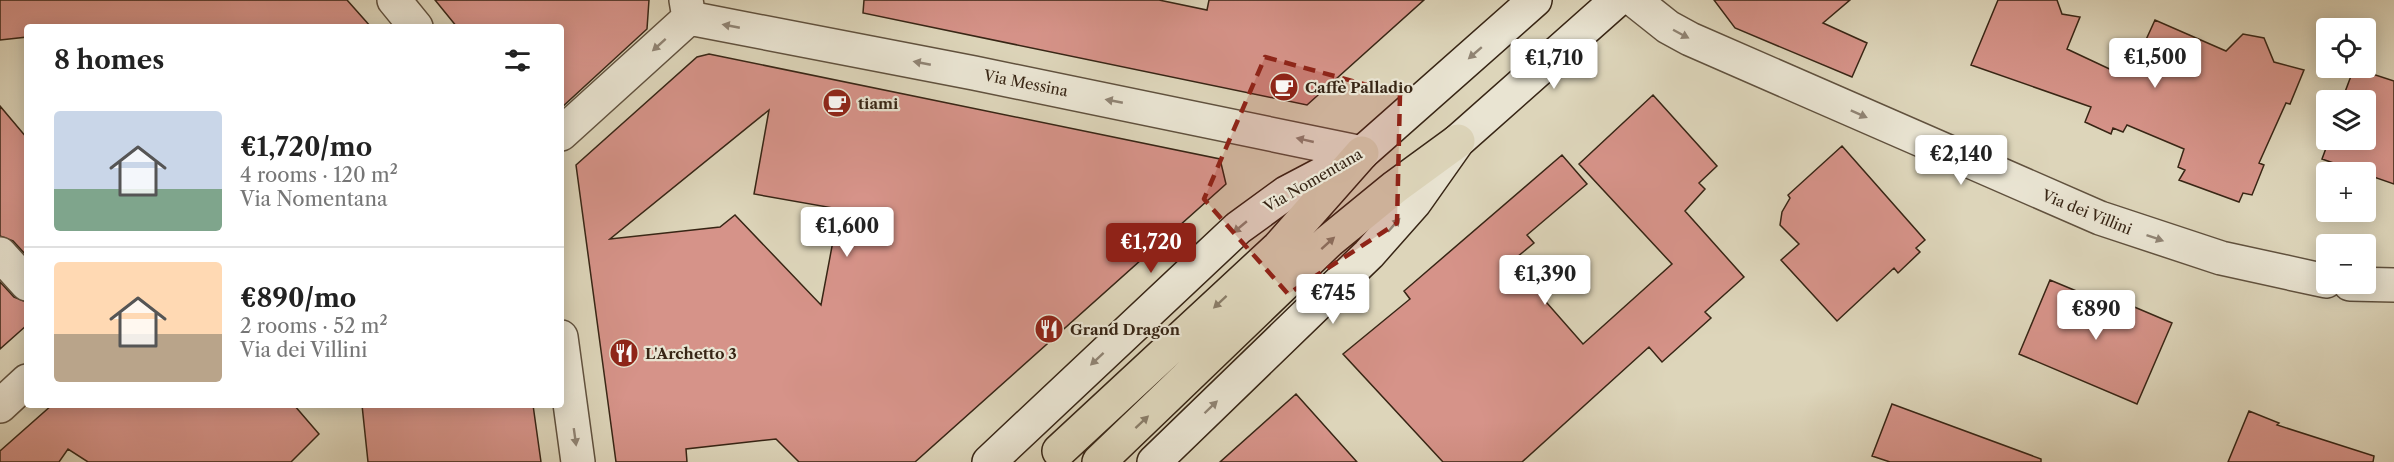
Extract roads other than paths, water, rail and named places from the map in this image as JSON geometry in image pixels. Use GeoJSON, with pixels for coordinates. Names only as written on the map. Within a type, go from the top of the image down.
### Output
{"type":"FeatureCollection","features":[{"type":"Feature","properties":{"kind":"main road"},"geometry":{"type":"LineString","coordinates":[[1100,462],[1329,241],[1395,187],[1458,141]]}},
{"type":"Feature","properties":{"kind":"main road"},"geometry":{"type":"LineString","coordinates":[[1059,451],[1279,247],[1362,153]]}},
{"type":"Feature","properties":{"kind":"street"},"geometry":{"type":"LineString","coordinates":[[394,0],[414,24]]}},
{"type":"Feature","properties":{"kind":"street","name":"Via Nomentana"},"geometry":{"type":"LineString","coordinates":[[989,462],[1238,228],[1286,193],[1362,153],[1535,0]]}},
{"type":"Feature","properties":{"kind":"street"},"geometry":{"type":"LineString","coordinates":[[1154,462],[1369,254],[1415,202],[1458,141],[1617,0]]}},
{"type":"Feature","properties":{"kind":"street","name":"Via dei Villini"},"geometry":{"type":"LineString","coordinates":[[1634,0],[1668,27],[1699,43],[2100,218],[2211,255],[2271,271],[2316,279]]}},
{"type":"Feature","properties":{"kind":"street"},"geometry":{"type":"LineString","coordinates":[[564,131],[687,9]]}},
{"type":"Feature","properties":{"kind":"street","name":"Via Messina"},"geometry":{"type":"LineString","coordinates":[[687,9],[1362,153]]}},
{"type":"Feature","properties":{"kind":"street"},"geometry":{"type":"LineString","coordinates":[[0,254],[24,281]]}},
{"type":"Feature","properties":{"kind":"street"},"geometry":{"type":"LineString","coordinates":[[2376,285],[2394,285]]}},
{"type":"Feature","properties":{"kind":"street"},"geometry":{"type":"LineString","coordinates":[[564,359],[578,462]]}},
{"type":"Feature","properties":{"kind":"street"},"geometry":{"type":"LineString","coordinates":[[0,406],[24,384]]}},
{"type":"Feature","properties":{"kind":"place","name":"Caffè Palladio"},"geometry":{"type":"Point","coordinates":[1284,87]}},
{"type":"Feature","properties":{"kind":"place","name":"tiami"},"geometry":{"type":"Point","coordinates":[837,103]}},
{"type":"Feature","properties":{"kind":"place","name":"Grand Dragon"},"geometry":{"type":"Point","coordinates":[1049,329]}},
{"type":"Feature","properties":{"kind":"place","name":"L'Archetto 3"},"geometry":{"type":"Point","coordinates":[624,353]}}]}
